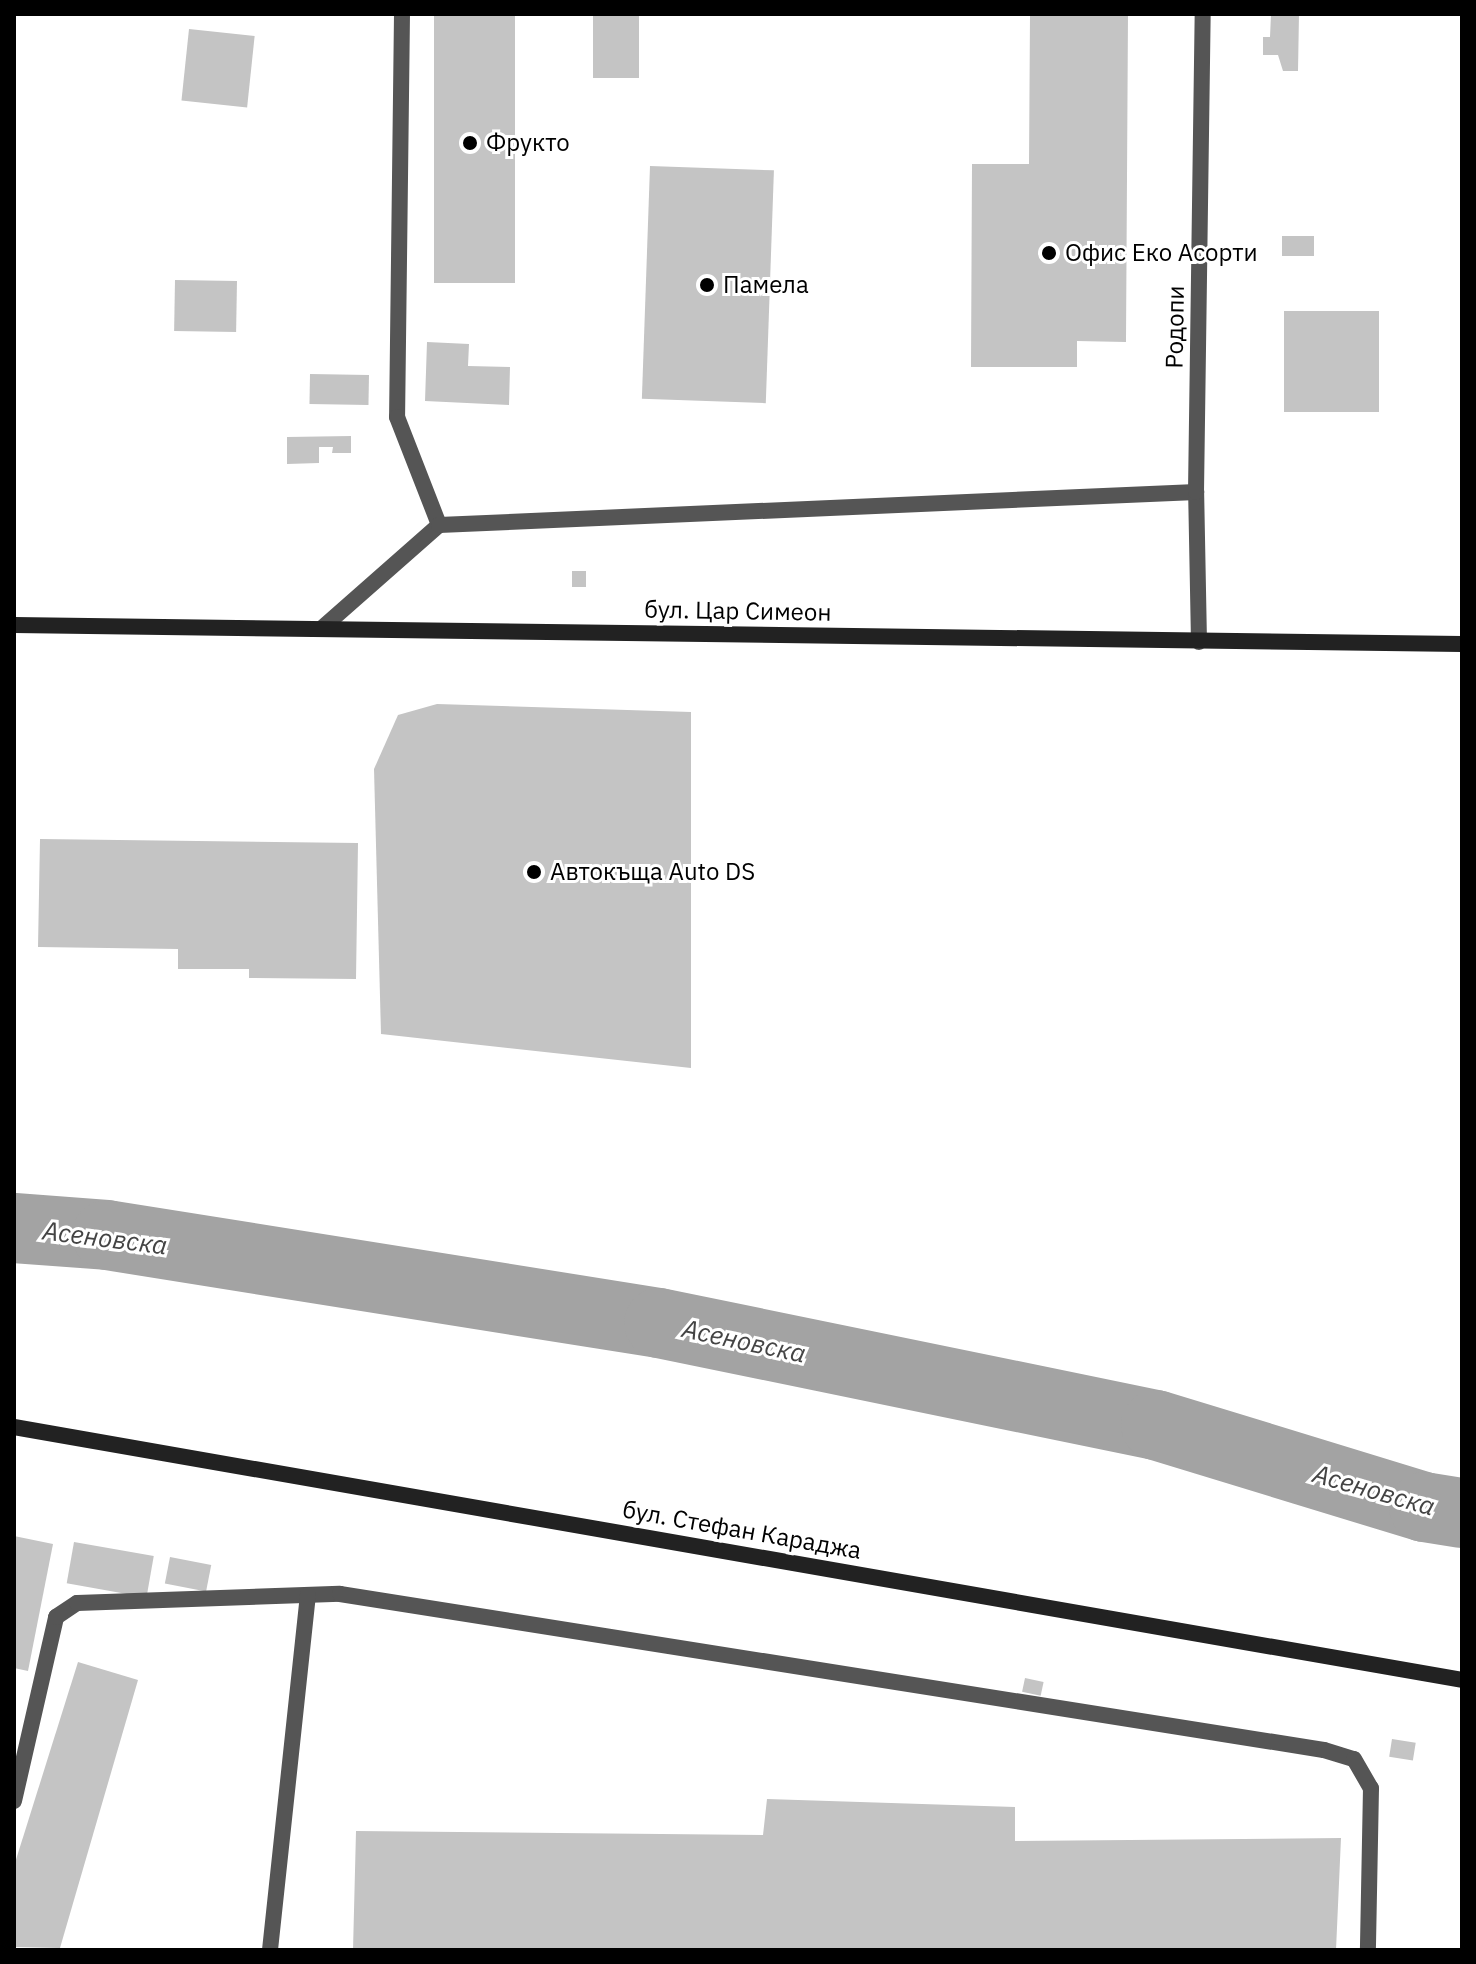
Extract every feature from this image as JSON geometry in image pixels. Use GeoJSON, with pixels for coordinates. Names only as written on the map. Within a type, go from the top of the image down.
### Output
{"type":"FeatureCollection","features":[{"type":"Feature","properties":{"kind":"main road","name":"бул. Цар Симеон"},"geometry":{"type":"LineString","coordinates":[[14,625],[1462,644]]}},
{"type":"Feature","properties":{"kind":"main road","name":"бул. Стефан Караджа"},"geometry":{"type":"LineString","coordinates":[[14,1427],[1462,1680]]}},
{"type":"Feature","properties":{"kind":"street"},"geometry":{"type":"LineString","coordinates":[[402,14],[397,417],[439,525]]}},
{"type":"Feature","properties":{"kind":"street","name":"Родопи"},"geometry":{"type":"LineString","coordinates":[[1199,642],[1196,492],[1203,14]]}},
{"type":"Feature","properties":{"kind":"street"},"geometry":{"type":"LineString","coordinates":[[321,629],[439,525],[1196,492]]}},
{"type":"Feature","properties":{"kind":"street"},"geometry":{"type":"LineString","coordinates":[[14,1801],[56,1617],[77,1603],[340,1594],[1308,1747],[1354,1759],[1371,1788],[1368,1950]]}},
{"type":"Feature","properties":{"kind":"street"},"geometry":{"type":"LineString","coordinates":[[270,1950],[308,1595]]}},
{"type":"Feature","properties":{"kind":"building","name":"Фрукто"},"geometry":{"type":"Polygon","coordinates":[[[434,14],[515,14],[515,283],[434,283],[434,14]]]}},
{"type":"Feature","properties":{"kind":"building"},"geometry":{"type":"Polygon","coordinates":[[[593,14],[639,14],[639,78],[593,78],[593,14]]]}},
{"type":"Feature","properties":{"kind":"building","name":"Офис Еко Асорти"},"geometry":{"type":"Polygon","coordinates":[[[1030,14],[1128,14],[1126,342],[1077,341],[1077,367],[971,367],[972,164],[1029,164],[1030,14]]]}},
{"type":"Feature","properties":{"kind":"building"},"geometry":{"type":"Polygon","coordinates":[[[1271,14],[1299,14],[1298,71],[1283,71],[1278,55],[1263,55],[1263,37],[1270,37],[1271,14]]]}},
{"type":"Feature","properties":{"kind":"building"},"geometry":{"type":"Polygon","coordinates":[[[189,29],[255,36],[247,108],[181,101],[189,29]]]}},
{"type":"Feature","properties":{"kind":"building","name":"Памела"},"geometry":{"type":"Polygon","coordinates":[[[650,166],[774,170],[766,403],[642,399],[650,166]]]}},
{"type":"Feature","properties":{"kind":"building"},"geometry":{"type":"Polygon","coordinates":[[[1282,236],[1314,236],[1314,256],[1282,256],[1282,236]]]}},
{"type":"Feature","properties":{"kind":"building"},"geometry":{"type":"Polygon","coordinates":[[[175,280],[237,281],[236,332],[174,331],[175,280]]]}},
{"type":"Feature","properties":{"kind":"building"},"geometry":{"type":"Polygon","coordinates":[[[1284,311],[1379,311],[1379,412],[1284,412],[1284,311]]]}},
{"type":"Feature","properties":{"kind":"building"},"geometry":{"type":"Polygon","coordinates":[[[427,342],[469,344],[468,366],[510,367],[509,405],[425,401],[427,342]]]}},
{"type":"Feature","properties":{"kind":"building"},"geometry":{"type":"Polygon","coordinates":[[[310,374],[369,375],[368,405],[309,404],[310,374]]]}},
{"type":"Feature","properties":{"kind":"building"},"geometry":{"type":"Polygon","coordinates":[[[351,436],[351,453],[332,453],[333,447],[319,447],[319,463],[287,464],[287,437],[351,436]]]}},
{"type":"Feature","properties":{"kind":"building"},"geometry":{"type":"Polygon","coordinates":[[[572,571],[586,571],[586,587],[572,587],[572,571]]]}},
{"type":"Feature","properties":{"kind":"building","name":"Автокъща Auto DS"},"geometry":{"type":"Polygon","coordinates":[[[437,704],[691,712],[691,1068],[381,1034],[374,769],[398,715],[437,704]]]}},
{"type":"Feature","properties":{"kind":"building"},"geometry":{"type":"Polygon","coordinates":[[[40,839],[358,843],[356,979],[249,978],[249,969],[178,969],[178,949],[38,947],[40,839]]]}},
{"type":"Feature","properties":{"kind":"building"},"geometry":{"type":"Polygon","coordinates":[[[14,1536],[53,1544],[28,1671],[14,1668],[14,1536]]]}},
{"type":"Feature","properties":{"kind":"building"},"geometry":{"type":"Polygon","coordinates":[[[74,1542],[154,1556],[146,1597],[67,1583],[74,1542]]]}},
{"type":"Feature","properties":{"kind":"building"},"geometry":{"type":"Polygon","coordinates":[[[170,1557],[211,1565],[206,1592],[165,1584],[170,1557]]]}},
{"type":"Feature","properties":{"kind":"building"},"geometry":{"type":"Polygon","coordinates":[[[78,1662],[138,1680],[60,1948],[14,1947],[14,1866],[78,1662]]]}},
{"type":"Feature","properties":{"kind":"building"},"geometry":{"type":"Polygon","coordinates":[[[1025,1678],[1044,1682],[1041,1696],[1022,1692],[1025,1678]]]}},
{"type":"Feature","properties":{"kind":"building"},"geometry":{"type":"Polygon","coordinates":[[[1392,1739],[1416,1743],[1413,1761],[1389,1757],[1392,1739]]]}},
{"type":"Feature","properties":{"kind":"building"},"geometry":{"type":"Polygon","coordinates":[[[767,1799],[1015,1807],[1015,1841],[1341,1838],[1336,1950],[353,1950],[356,1831],[763,1835],[767,1799]]]}},
{"type":"Feature","properties":{"kind":"waterway","name":"Асеновска"},"geometry":{"type":"LineString","coordinates":[[14,1228],[107,1235],[659,1323],[1156,1425],[1424,1507],[1462,1513]]}},
{"type":"Feature","properties":{"kind":"place","name":"Фрукто"},"geometry":{"type":"Point","coordinates":[470,143]}},
{"type":"Feature","properties":{"kind":"place","name":"Офис Еко Асорти"},"geometry":{"type":"Point","coordinates":[1049,253]}},
{"type":"Feature","properties":{"kind":"place","name":"Памела"},"geometry":{"type":"Point","coordinates":[707,285]}},
{"type":"Feature","properties":{"kind":"place","name":"Автокъща Auto DS"},"geometry":{"type":"Point","coordinates":[534,872]}}]}
